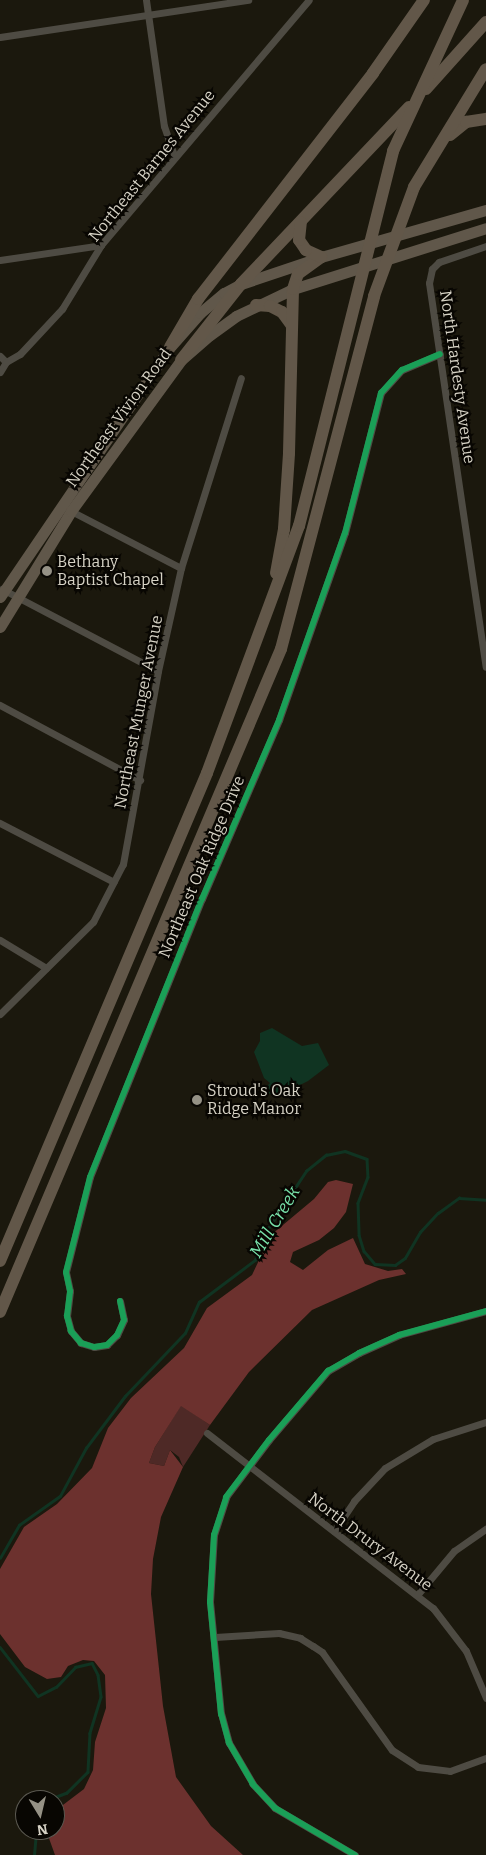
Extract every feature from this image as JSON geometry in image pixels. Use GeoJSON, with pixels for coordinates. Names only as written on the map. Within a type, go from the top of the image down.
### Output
{"type":"FeatureCollection","features":[{"type":"Feature","properties":{"kind":"highway"},"geometry":{"type":"LineString","coordinates":[[170,347],[198,299],[373,73],[424,0]]}},
{"type":"Feature","properties":{"kind":"highway"},"geometry":{"type":"LineString","coordinates":[[0,1261],[207,773],[299,526],[393,151],[463,0]]}},
{"type":"Feature","properties":{"kind":"highway"},"geometry":{"type":"LineString","coordinates":[[181,360],[241,284],[375,145],[486,22]]}},
{"type":"Feature","properties":{"kind":"highway"},"geometry":{"type":"LineString","coordinates":[[0,1312],[281,649],[374,296],[414,187],[486,69]]}},
{"type":"Feature","properties":{"kind":"highway"},"geometry":{"type":"LineString","coordinates":[[439,146],[466,122],[486,119]]}},
{"type":"Feature","properties":{"kind":"highway"},"geometry":{"type":"LineString","coordinates":[[271,602],[284,530],[292,383],[292,289],[298,274],[321,257],[306,250],[299,240],[301,222]]}},
{"type":"Feature","properties":{"kind":"highway"},"geometry":{"type":"LineString","coordinates":[[256,305],[270,306],[282,312],[292,326]]}},
{"type":"Feature","properties":{"kind":"main road","name":"Northeast Vivion Road"},"geometry":{"type":"LineString","coordinates":[[1,592],[170,347],[200,313],[241,284],[336,252],[430,224],[486,210]]}},
{"type":"Feature","properties":{"kind":"main road","name":"Northeast Vivion Road"},"geometry":{"type":"LineString","coordinates":[[0,627],[72,510],[181,360],[210,335],[256,305],[292,289],[486,228]]}},
{"type":"Feature","properties":{"kind":"street"},"geometry":{"type":"LineString","coordinates":[[146,0],[164,126],[174,155]]}},
{"type":"Feature","properties":{"kind":"street"},"geometry":{"type":"LineString","coordinates":[[0,37],[248,0]]}},
{"type":"Feature","properties":{"kind":"street","name":"Northeast Barnes Avenue"},"geometry":{"type":"LineString","coordinates":[[0,372],[6,362],[20,354],[62,309],[101,245],[174,155],[309,0]]}},
{"type":"Feature","properties":{"kind":"street"},"geometry":{"type":"LineString","coordinates":[[0,260],[101,245]]}},
{"type":"Feature","properties":{"kind":"street","name":"North Hardesty Avenue"},"geometry":{"type":"LineString","coordinates":[[486,246],[443,259],[430,273],[486,667]]}},
{"type":"Feature","properties":{"kind":"street","name":"Northeast Oak Ridge Drive"},"geometry":{"type":"LineString","coordinates":[[120,1301],[124,1320],[117,1335],[107,1345],[94,1347],[81,1343],[71,1331],[67,1316],[70,1291],[66,1272],[90,1176],[202,899],[279,720],[345,533],[381,394],[402,370],[440,354]]}},
{"type":"Feature","properties":{"kind":"street"},"geometry":{"type":"LineString","coordinates":[[0,356],[6,362]]}},
{"type":"Feature","properties":{"kind":"street","name":"Northeast Munger Avenue"},"geometry":{"type":"LineString","coordinates":[[0,1014],[93,922],[124,864],[158,671],[181,568],[241,378]]}},
{"type":"Feature","properties":{"kind":"street"},"geometry":{"type":"LineString","coordinates":[[72,510],[181,568]]}},
{"type":"Feature","properties":{"kind":"street"},"geometry":{"type":"LineString","coordinates":[[1,592],[17,597],[158,671]]}},
{"type":"Feature","properties":{"kind":"street"},"geometry":{"type":"LineString","coordinates":[[0,705],[140,780]]}},
{"type":"Feature","properties":{"kind":"street"},"geometry":{"type":"LineString","coordinates":[[0,823],[114,882]]}},
{"type":"Feature","properties":{"kind":"street"},"geometry":{"type":"LineString","coordinates":[[0,940],[46,968]]}},
{"type":"Feature","properties":{"kind":"street"},"geometry":{"type":"LineString","coordinates":[[355,1855],[288,1818],[263,1797],[243,1770],[229,1742],[221,1714],[209,1580],[214,1535],[226,1497],[328,1371],[399,1335],[486,1312]]}},
{"type":"Feature","properties":{"kind":"street"},"geometry":{"type":"LineString","coordinates":[[334,1531],[354,1501],[385,1468],[433,1439],[454,1430],[486,1422]]}},
{"type":"Feature","properties":{"kind":"street","name":"North Drury Avenue"},"geometry":{"type":"LineString","coordinates":[[207,1433],[418,1594],[459,1639],[486,1698]]}},
{"type":"Feature","properties":{"kind":"street"},"geometry":{"type":"LineString","coordinates":[[418,1594],[454,1551],[486,1528]]}},
{"type":"Feature","properties":{"kind":"street"},"geometry":{"type":"LineString","coordinates":[[215,1637],[279,1634],[300,1638],[313,1646],[322,1652],[392,1750],[418,1767],[450,1771],[486,1758]]}},
{"type":"Feature","properties":{"kind":"shaded area"},"geometry":{"type":"Polygon","coordinates":[[[272,1028],[302,1046],[318,1043],[329,1065],[308,1081],[276,1097],[263,1090],[270,1083],[264,1078],[254,1052],[260,1041],[260,1033],[272,1028]]]}},
{"type":"Feature","properties":{"kind":"shaded area"},"geometry":{"type":"Polygon","coordinates":[[[336,1180],[353,1184],[346,1212],[334,1228],[319,1240],[293,1252],[290,1262],[303,1270],[328,1250],[353,1238],[365,1264],[388,1271],[402,1269],[406,1274],[379,1280],[312,1310],[249,1372],[210,1425],[181,1406],[155,1447],[149,1463],[164,1466],[170,1450],[183,1467],[161,1517],[153,1559],[151,1594],[163,1706],[176,1777],[211,1826],[243,1855],[55,1855],[50,1840],[65,1840],[65,1803],[84,1789],[93,1770],[95,1742],[106,1708],[105,1675],[94,1661],[83,1660],[68,1666],[61,1677],[47,1679],[25,1667],[0,1634],[0,1569],[24,1527],[57,1504],[92,1468],[108,1428],[131,1398],[184,1348],[207,1308],[252,1275],[271,1235],[314,1199],[328,1182],[336,1180]]]}},
{"type":"Feature","properties":{"kind":"shaded area"},"geometry":{"type":"Polygon","coordinates":[[[181,1405],[210,1425],[183,1467],[179,1457],[170,1450],[164,1466],[149,1463],[155,1447],[181,1405]]]}},
{"type":"Feature","properties":{"kind":"waterway","name":"Mill Creek"},"geometry":{"type":"LineString","coordinates":[[0,1558],[19,1525],[60,1496],[86,1448],[125,1396],[185,1333],[199,1302],[255,1260],[267,1230],[306,1171],[326,1155],[345,1151],[367,1159],[368,1177],[358,1203],[359,1235],[364,1251],[375,1264],[395,1265],[405,1258],[420,1232],[438,1213],[459,1198],[486,1200]]}},
{"type":"Feature","properties":{"kind":"waterway","name":"Mill Creek"},"geometry":{"type":"LineString","coordinates":[[0,1647],[38,1696],[56,1687],[75,1667],[92,1663],[98,1675],[101,1697],[90,1733],[88,1772],[65,1794]]}},
{"type":"Feature","properties":{"kind":"waterway","name":"Mill Creek"},"geometry":{"type":"LineString","coordinates":[[34,1855],[35,1840]]}},
{"type":"Feature","properties":{"kind":"cycle path"},"geometry":{"type":"LineString","coordinates":[[120,1301],[124,1320],[117,1335],[107,1345],[94,1347],[81,1343],[71,1331],[67,1316],[70,1291],[66,1272],[90,1177],[202,899],[279,720],[345,533],[381,393],[402,370],[440,354]]}},
{"type":"Feature","properties":{"kind":"cycle path"},"geometry":{"type":"LineString","coordinates":[[355,1855],[275,1808],[253,1784],[229,1743],[221,1714],[210,1602],[214,1535],[226,1497],[269,1440],[328,1371],[359,1353],[399,1335],[486,1311]]}},
{"type":"Feature","properties":{"kind":"place","name":"Bethany Baptist Chapel"},"geometry":{"type":"Point","coordinates":[47,571]}},
{"type":"Feature","properties":{"kind":"place","name":"Stroud's Oak Ridge Manor"},"geometry":{"type":"Point","coordinates":[197,1100]}}]}
